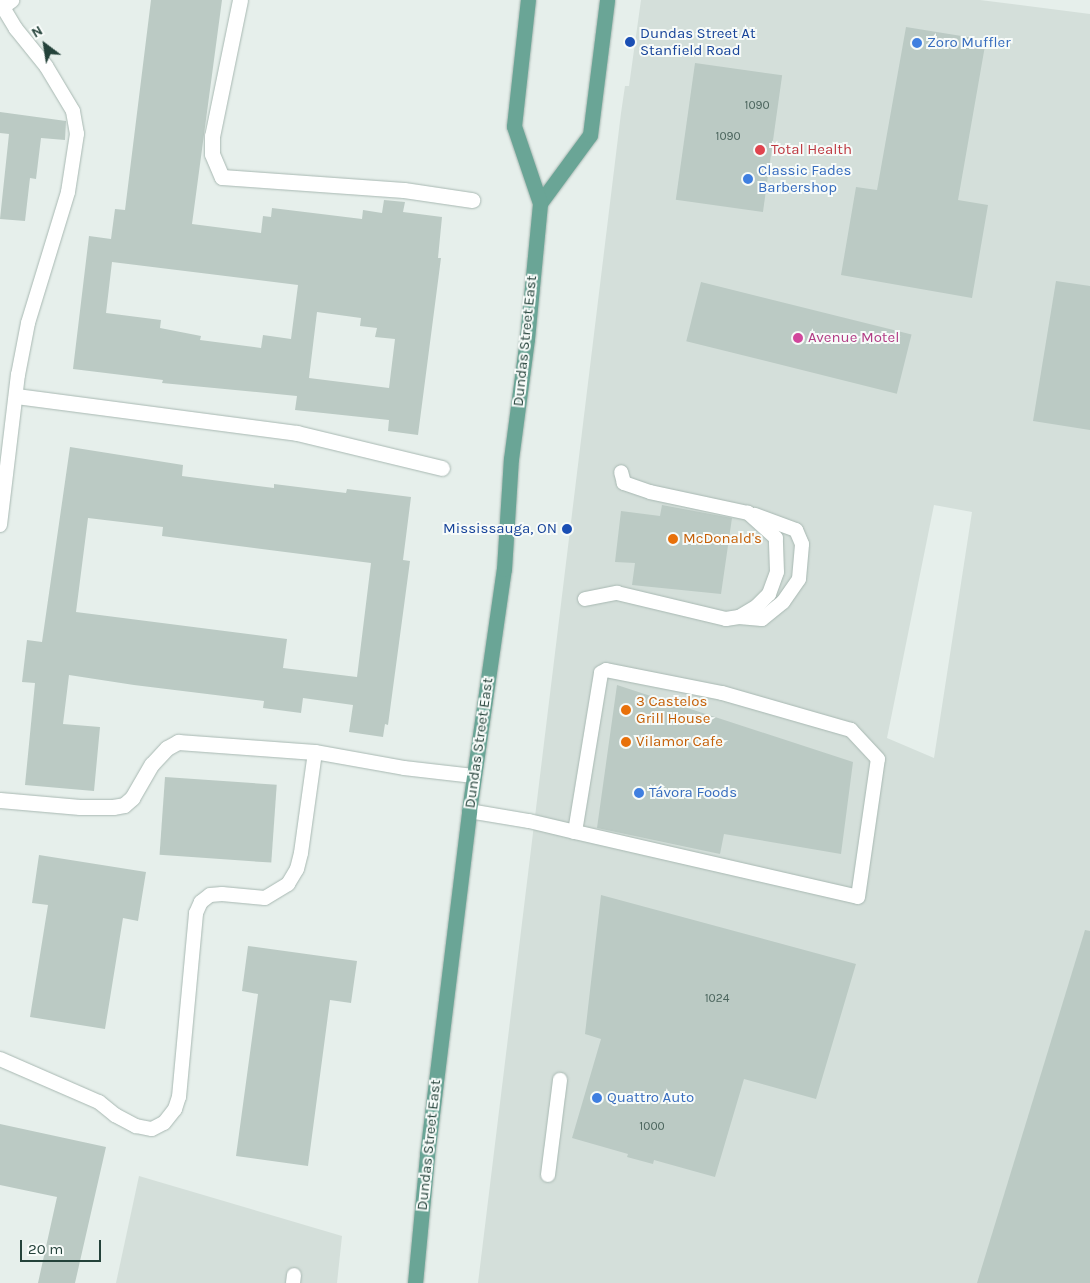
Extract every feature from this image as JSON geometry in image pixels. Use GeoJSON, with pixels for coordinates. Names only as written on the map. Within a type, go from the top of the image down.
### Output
{"type":"FeatureCollection","features":[{"type":"Feature","properties":{"kind":"main road","name":"Dundas Street East"},"geometry":{"type":"LineString","coordinates":[[415,1283],[427,1155],[469,811],[504,569],[511,459],[527,340],[540,203],[514,126],[528,0]]}},
{"type":"Feature","properties":{"kind":"main road"},"geometry":{"type":"LineString","coordinates":[[540,203],[590,135],[607,0]]}},
{"type":"Feature","properties":{"kind":"street"},"geometry":{"type":"LineString","coordinates":[[240,0],[212,136],[212,154],[222,177],[404,190],[472,200]]}},
{"type":"Feature","properties":{"kind":"street"},"geometry":{"type":"LineString","coordinates":[[16,396],[297,433],[442,468]]}},
{"type":"Feature","properties":{"kind":"street"},"geometry":{"type":"LineString","coordinates":[[0,800],[80,807],[113,807],[124,804],[132,798],[152,764],[167,748],[178,742],[315,752]]}},
{"type":"Feature","properties":{"kind":"lane"},"geometry":{"type":"LineString","coordinates":[[0,525],[16,396],[28,323],[68,192],[77,134],[73,111],[66,98],[46,66],[16,29],[3,4]]}},
{"type":"Feature","properties":{"kind":"lane"},"geometry":{"type":"LineString","coordinates":[[586,598],[617,593],[726,619],[739,617],[762,619],[783,602],[798,579],[802,544],[796,530],[748,513],[650,492],[624,483],[621,472]]}},
{"type":"Feature","properties":{"kind":"lane"},"geometry":{"type":"LineString","coordinates":[[739,617],[756,606],[768,594],[778,572],[776,538],[748,513]]}},
{"type":"Feature","properties":{"kind":"lane"},"geometry":{"type":"LineString","coordinates":[[469,811],[529,821],[575,832],[858,897],[878,759],[850,730],[722,693],[606,670],[601,673],[575,832]]}},
{"type":"Feature","properties":{"kind":"lane"},"geometry":{"type":"LineString","coordinates":[[0,1059],[99,1102],[115,1115],[136,1126],[152,1128],[164,1123],[175,1109],[180,1097],[196,913],[201,902],[210,895],[222,894],[265,898],[288,884],[297,869],[301,853],[315,752],[404,768],[474,776]]}},
{"type":"Feature","properties":{"kind":"lane"},"geometry":{"type":"LineString","coordinates":[[548,1175],[560,1080]]}},
{"type":"Feature","properties":{"kind":"shaded area"},"geometry":{"type":"Polygon","coordinates":[[[641,0],[980,0],[1090,14],[1090,1283],[478,1283],[621,113],[625,86],[629,86],[641,0]],[[934,505],[887,738],[934,758],[972,512],[934,505]]]}},
{"type":"Feature","properties":{"kind":"shaded area"},"geometry":{"type":"Polygon","coordinates":[[[139,1176],[342,1236],[337,1283],[116,1283],[139,1176]]]}},
{"type":"Feature","properties":{"kind":"building"},"geometry":{"type":"Polygon","coordinates":[[[151,0],[222,0],[192,224],[261,233],[263,216],[271,217],[272,208],[362,219],[363,210],[382,213],[384,200],[405,202],[403,212],[442,217],[438,258],[441,258],[418,435],[388,431],[389,420],[295,410],[297,396],[162,383],[163,380],[73,369],[89,236],[111,239],[115,209],[125,210],[151,0]],[[112,262],[106,313],[161,320],[160,328],[201,336],[200,340],[261,348],[263,335],[291,339],[298,285],[112,262]],[[317,312],[309,378],[389,388],[395,339],[375,337],[377,328],[360,326],[361,318],[317,312]]]}},
{"type":"Feature","properties":{"kind":"building"},"geometry":{"type":"Polygon","coordinates":[[[906,27],[986,40],[958,200],[988,205],[972,298],[841,275],[856,187],[877,190],[906,27]]]}},
{"type":"Feature","properties":{"kind":"building"},"geometry":{"type":"Polygon","coordinates":[[[695,63],[782,75],[763,212],[676,200],[695,63]]]}},
{"type":"Feature","properties":{"kind":"building"},"geometry":{"type":"Polygon","coordinates":[[[0,112],[66,121],[65,140],[41,138],[36,179],[30,178],[25,221],[0,219],[9,134],[0,133],[0,112]]]}},
{"type":"Feature","properties":{"kind":"building"},"geometry":{"type":"Polygon","coordinates":[[[1056,281],[1090,286],[1090,430],[1033,421],[1056,281]]]}},
{"type":"Feature","properties":{"kind":"building","name":"Avenue Motel"},"geometry":{"type":"Polygon","coordinates":[[[701,282],[912,334],[897,394],[686,341],[701,282]]]}},
{"type":"Feature","properties":{"kind":"building"},"geometry":{"type":"Polygon","coordinates":[[[70,447],[183,465],[182,476],[274,488],[274,484],[346,493],[347,489],[411,497],[403,560],[410,561],[388,725],[385,724],[383,737],[349,732],[353,705],[303,698],[301,713],[263,708],[264,701],[69,675],[63,724],[100,727],[94,791],[25,785],[35,683],[22,682],[27,640],[42,642],[70,447]],[[88,518],[76,612],[287,639],[283,668],[357,677],[371,563],[162,536],[163,527],[88,518]]]}},
{"type":"Feature","properties":{"kind":"building","name":"McDonald's"},"geometry":{"type":"Polygon","coordinates":[[[662,505],[732,518],[721,594],[632,585],[635,563],[615,562],[621,511],[660,516],[662,505]]]}},
{"type":"Feature","properties":{"kind":"building"},"geometry":{"type":"Polygon","coordinates":[[[617,685],[853,762],[841,854],[724,834],[720,854],[597,828],[617,685]]]}},
{"type":"Feature","properties":{"kind":"building"},"geometry":{"type":"Polygon","coordinates":[[[165,777],[277,785],[271,863],[160,855],[165,777]]]}},
{"type":"Feature","properties":{"kind":"building"},"geometry":{"type":"Polygon","coordinates":[[[39,855],[146,872],[138,921],[123,918],[105,1029],[30,1017],[48,905],[32,903],[39,855]]]}},
{"type":"Feature","properties":{"kind":"building"},"geometry":{"type":"Polygon","coordinates":[[[601,895],[856,964],[816,1099],[744,1079],[715,1177],[654,1160],[653,1164],[627,1157],[628,1154],[572,1138],[601,1039],[585,1034],[601,895]]]}},
{"type":"Feature","properties":{"kind":"building"},"geometry":{"type":"Polygon","coordinates":[[[1085,930],[1090,931],[1090,1283],[977,1283],[1085,930]]]}},
{"type":"Feature","properties":{"kind":"building"},"geometry":{"type":"Polygon","coordinates":[[[248,946],[357,961],[351,1003],[330,1000],[308,1166],[236,1156],[258,994],[242,991],[248,946]]]}},
{"type":"Feature","properties":{"kind":"building"},"geometry":{"type":"Polygon","coordinates":[[[0,1124],[106,1147],[75,1283],[38,1283],[57,1197],[0,1185],[0,1124]]]}},
{"type":"Feature","properties":{"kind":"place","name":"Dundas Street At Stanfield Road"},"geometry":{"type":"Point","coordinates":[630,42]}},
{"type":"Feature","properties":{"kind":"place","name":"Zoro Muffler"},"geometry":{"type":"Point","coordinates":[917,43]}},
{"type":"Feature","properties":{"kind":"place","name":"Total Health"},"geometry":{"type":"Point","coordinates":[760,150]}},
{"type":"Feature","properties":{"kind":"place","name":"Classic Fades Barbershop"},"geometry":{"type":"Point","coordinates":[748,179]}},
{"type":"Feature","properties":{"kind":"place","name":"Avenue Motel"},"geometry":{"type":"Point","coordinates":[798,338]}},
{"type":"Feature","properties":{"kind":"place","name":"Mississauga, ON"},"geometry":{"type":"Point","coordinates":[567,529]}},
{"type":"Feature","properties":{"kind":"place","name":"McDonald's"},"geometry":{"type":"Point","coordinates":[673,539]}},
{"type":"Feature","properties":{"kind":"place","name":"3 Castelos Grill House"},"geometry":{"type":"Point","coordinates":[626,710]}},
{"type":"Feature","properties":{"kind":"place","name":"Vilamor Cafe"},"geometry":{"type":"Point","coordinates":[626,742]}},
{"type":"Feature","properties":{"kind":"place","name":"Távora Foods"},"geometry":{"type":"Point","coordinates":[639,793]}},
{"type":"Feature","properties":{"kind":"place","name":"Quattro Auto"},"geometry":{"type":"Point","coordinates":[597,1098]}}]}
